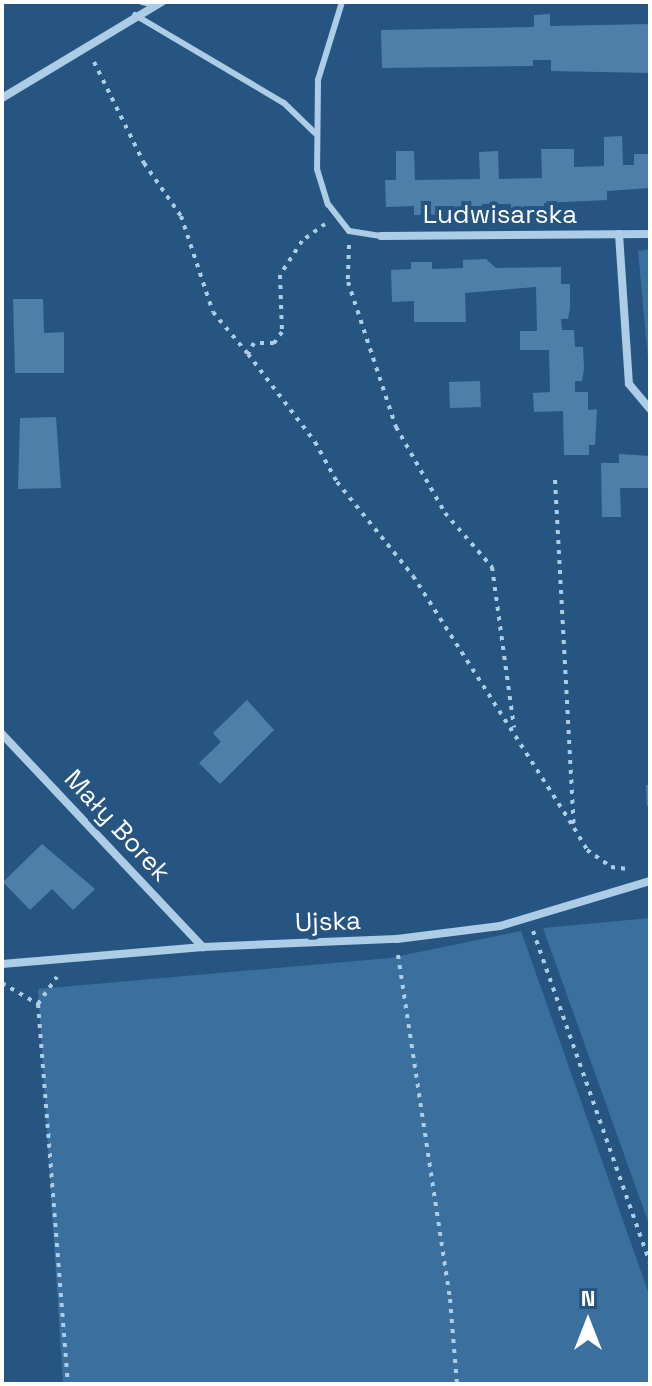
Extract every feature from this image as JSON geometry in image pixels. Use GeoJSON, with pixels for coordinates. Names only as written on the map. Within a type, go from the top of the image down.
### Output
{"type":"FeatureCollection","features":[{"type":"Feature","properties":{"kind":"street"},"geometry":{"type":"LineString","coordinates":[[2,98],[135,15],[158,4]]}},
{"type":"Feature","properties":{"kind":"street"},"geometry":{"type":"LineString","coordinates":[[619,234],[629,384],[650,409]]}},
{"type":"Feature","properties":{"kind":"street","name":"Ludwisarska"},"geometry":{"type":"LineString","coordinates":[[381,236],[650,234]]}},
{"type":"Feature","properties":{"kind":"street","name":"Mały Borek"},"geometry":{"type":"LineString","coordinates":[[2,734],[203,947]]}},
{"type":"Feature","properties":{"kind":"street","name":"Ujska"},"geometry":{"type":"LineString","coordinates":[[2,964],[69,961],[203,947],[397,939],[528,917],[650,881]]}},
{"type":"Feature","properties":{"kind":"lane"},"geometry":{"type":"LineString","coordinates":[[142,2],[158,4]]}},
{"type":"Feature","properties":{"kind":"lane"},"geometry":{"type":"LineString","coordinates":[[342,2],[318,80],[315,133],[321,186],[349,231],[381,236]]}},
{"type":"Feature","properties":{"kind":"lane"},"geometry":{"type":"LineString","coordinates":[[135,15],[284,103],[315,133]]}},
{"type":"Feature","properties":{"kind":"path"},"geometry":{"type":"LineString","coordinates":[[86,45],[144,163],[181,216],[213,312],[315,442],[337,482],[413,576],[587,850],[611,867],[637,870]]}},
{"type":"Feature","properties":{"kind":"path"},"geometry":{"type":"LineString","coordinates":[[248,354],[254,343],[274,343],[282,332],[280,275],[289,256],[337,216]]}},
{"type":"Feature","properties":{"kind":"path"},"geometry":{"type":"LineString","coordinates":[[349,231],[348,282],[396,427],[445,513],[492,567],[515,733]]}},
{"type":"Feature","properties":{"kind":"path"},"geometry":{"type":"LineString","coordinates":[[555,480],[574,828]]}},
{"type":"Feature","properties":{"kind":"path"},"geometry":{"type":"LineString","coordinates":[[528,917],[650,1263]]}},
{"type":"Feature","properties":{"kind":"path"},"geometry":{"type":"LineString","coordinates":[[397,939],[404,1014],[450,1299],[457,1384]]}},
{"type":"Feature","properties":{"kind":"path"},"geometry":{"type":"LineString","coordinates":[[68,1384],[38,1004],[69,961]]}},
{"type":"Feature","properties":{"kind":"path"},"geometry":{"type":"LineString","coordinates":[[2,983],[38,1004]]}},
{"type":"Feature","properties":{"kind":"shaded area"},"geometry":{"type":"Polygon","coordinates":[[[650,249],[650,381],[638,251],[650,249]]]}},
{"type":"Feature","properties":{"kind":"shaded area"},"geometry":{"type":"Polygon","coordinates":[[[650,918],[650,1227],[543,928],[650,918]]]}},
{"type":"Feature","properties":{"kind":"shaded area"},"geometry":{"type":"Polygon","coordinates":[[[521,931],[650,1297],[650,1384],[63,1384],[38,989],[390,958],[521,931]]]}},
{"type":"Feature","properties":{"kind":"building"},"geometry":{"type":"Polygon","coordinates":[[[550,14],[550,26],[650,24],[650,73],[551,71],[551,60],[533,60],[533,66],[382,68],[381,30],[534,27],[534,15],[550,14]]]}},
{"type":"Feature","properties":{"kind":"building"},"geometry":{"type":"Polygon","coordinates":[[[622,136],[623,165],[634,165],[634,154],[650,154],[650,188],[607,191],[607,200],[544,203],[544,212],[511,210],[511,204],[482,204],[482,213],[414,215],[414,206],[386,207],[385,180],[396,180],[396,151],[414,151],[415,180],[480,179],[479,152],[498,151],[499,179],[542,178],[541,149],[574,149],[574,167],[604,166],[604,137],[622,136]]]}},
{"type":"Feature","properties":{"kind":"building"},"geometry":{"type":"Polygon","coordinates":[[[486,259],[496,268],[561,267],[561,284],[570,284],[568,319],[561,319],[562,330],[574,330],[575,347],[583,347],[582,381],[575,381],[575,392],[588,392],[588,410],[597,409],[595,445],[589,445],[589,455],[564,455],[563,411],[534,412],[533,393],[550,392],[549,350],[520,350],[520,331],[537,331],[536,287],[465,293],[466,322],[414,322],[414,301],[392,302],[391,270],[411,269],[411,262],[432,262],[432,269],[463,268],[463,260],[486,259]]]}},
{"type":"Feature","properties":{"kind":"building"},"geometry":{"type":"Polygon","coordinates":[[[13,299],[43,299],[44,333],[64,332],[64,373],[15,373],[13,299]]]}},
{"type":"Feature","properties":{"kind":"building"},"geometry":{"type":"Polygon","coordinates":[[[480,381],[481,407],[450,408],[449,382],[480,381]]]}},
{"type":"Feature","properties":{"kind":"building"},"geometry":{"type":"Polygon","coordinates":[[[56,417],[61,488],[18,489],[20,418],[56,417]]]}},
{"type":"Feature","properties":{"kind":"building"},"geometry":{"type":"Polygon","coordinates":[[[619,454],[650,456],[650,488],[620,488],[621,517],[602,517],[601,463],[619,463],[619,454]]]}},
{"type":"Feature","properties":{"kind":"building"},"geometry":{"type":"Polygon","coordinates":[[[247,700],[274,730],[220,784],[199,763],[221,742],[213,733],[247,700]]]}},
{"type":"Feature","properties":{"kind":"building"},"geometry":{"type":"Polygon","coordinates":[[[646,785],[650,785],[650,806],[647,806],[646,785]]]}},
{"type":"Feature","properties":{"kind":"building"},"geometry":{"type":"Polygon","coordinates":[[[42,844],[95,889],[73,910],[52,889],[30,910],[3,882],[42,844]]]}}]}
